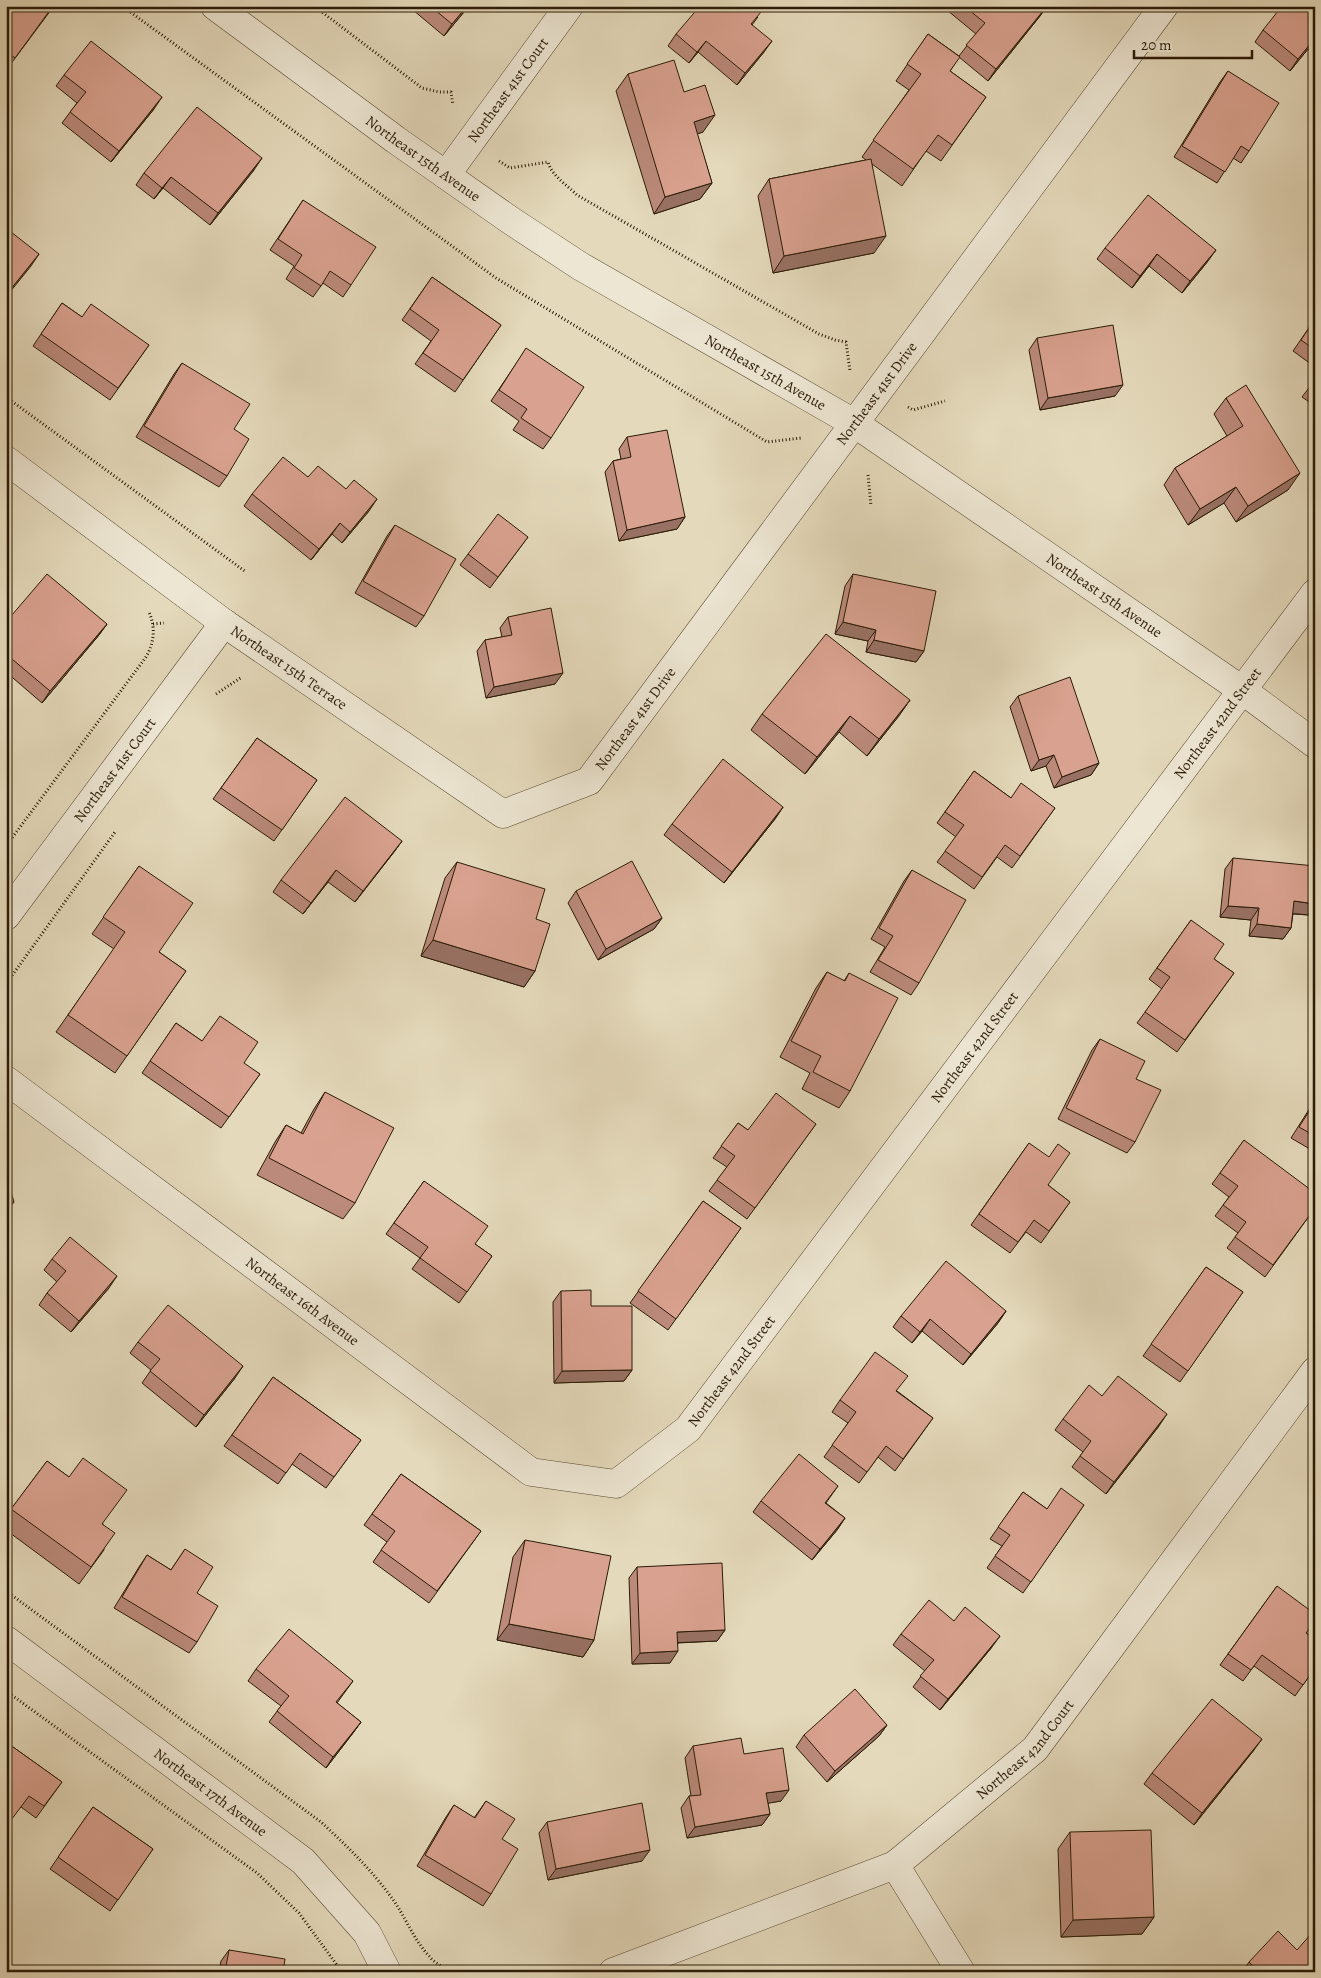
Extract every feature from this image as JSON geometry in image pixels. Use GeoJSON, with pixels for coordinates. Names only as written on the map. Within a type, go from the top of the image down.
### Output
{"type":"FeatureCollection","features":[{"type":"Feature","properties":{"kind":"street","name":"Northeast 15th Avenue"},"geometry":{"type":"LineString","coordinates":[[215,6],[396,140],[580,266],[854,423],[1242,690],[1315,744]]}},
{"type":"Feature","properties":{"kind":"street","name":"Northeast 41st Court"},"geometry":{"type":"LineString","coordinates":[[446,175],[569,6]]}},
{"type":"Feature","properties":{"kind":"street","name":"Northeast 41st Drive"},"geometry":{"type":"LineString","coordinates":[[589,781],[1164,6]]}},
{"type":"Feature","properties":{"kind":"street","name":"Northeast 15th Terrace"},"geometry":{"type":"LineString","coordinates":[[6,460],[224,623],[503,814],[589,781]]}},
{"type":"Feature","properties":{"kind":"street","name":"Northeast 42nd Street"},"geometry":{"type":"LineString","coordinates":[[616,1484],[688,1429],[1315,593]]}},
{"type":"Feature","properties":{"kind":"street","name":"Northeast 41st Court"},"geometry":{"type":"LineString","coordinates":[[6,916],[224,623]]}},
{"type":"Feature","properties":{"kind":"street","name":"Northeast 16th Avenue"},"geometry":{"type":"LineString","coordinates":[[6,1080],[531,1472],[616,1484]]}},
{"type":"Feature","properties":{"kind":"street","name":"Northeast 42nd Court"},"geometry":{"type":"LineString","coordinates":[[613,1972],[895,1865],[1035,1749],[1315,1372]]}},
{"type":"Feature","properties":{"kind":"street","name":"Northeast 17th Avenue"},"geometry":{"type":"LineString","coordinates":[[6,1640],[303,1861],[367,1933],[387,1972]]}},
{"type":"Feature","properties":{"kind":"street"},"geometry":{"type":"LineString","coordinates":[[895,1865],[961,1972]]}},
{"type":"Feature","properties":{"kind":"path"},"geometry":{"type":"LineString","coordinates":[[122,6],[496,278],[767,442],[799,436],[867,468],[872,506]]}},
{"type":"Feature","properties":{"kind":"path"},"geometry":{"type":"LineString","coordinates":[[314,6],[422,88],[439,92],[452,92],[455,128],[510,168],[548,162],[559,179],[577,194],[819,334],[846,342],[851,374],[878,391],[913,410],[945,401]]}},
{"type":"Feature","properties":{"kind":"path"},"geometry":{"type":"LineString","coordinates":[[6,397],[246,572]]}},
{"type":"Feature","properties":{"kind":"path"},"geometry":{"type":"LineString","coordinates":[[6,846],[146,657],[152,646],[154,632],[151,615],[147,608]]}},
{"type":"Feature","properties":{"kind":"path"},"geometry":{"type":"LineString","coordinates":[[6,1691],[257,1873],[299,1913],[342,1972]]}},
{"type":"Feature","properties":{"kind":"building"},"geometry":{"type":"Polygon","coordinates":[[[6,6],[53,6],[15,58],[6,51],[6,6]]]}},
{"type":"Feature","properties":{"kind":"building"},"geometry":{"type":"Polygon","coordinates":[[[430,6],[467,6],[452,24],[430,6]]]}},
{"type":"Feature","properties":{"kind":"building"},"geometry":{"type":"Polygon","coordinates":[[[700,6],[766,6],[751,24],[772,41],[745,73],[706,41],[697,52],[676,34],[700,6]]]}},
{"type":"Feature","properties":{"kind":"building"},"geometry":{"type":"Polygon","coordinates":[[[964,6],[1047,6],[996,69],[966,45],[985,23],[964,6]]]}},
{"type":"Feature","properties":{"kind":"building"},"geometry":{"type":"Polygon","coordinates":[[[1282,6],[1315,6],[1315,38],[1298,59],[1263,30],[1282,6]]]}},
{"type":"Feature","properties":{"kind":"building"},"geometry":{"type":"Polygon","coordinates":[[[928,34],[960,57],[950,71],[986,97],[952,145],[938,135],[913,169],[873,140],[921,74],[907,64],[928,34]]]}},
{"type":"Feature","properties":{"kind":"building"},"geometry":{"type":"Polygon","coordinates":[[[91,41],[162,97],[119,151],[70,112],[86,92],[64,75],[91,41]]]}},
{"type":"Feature","properties":{"kind":"building"},"geometry":{"type":"Polygon","coordinates":[[[674,60],[684,92],[705,85],[715,115],[694,122],[712,183],[665,197],[628,74],[674,60]]]}},
{"type":"Feature","properties":{"kind":"building"},"geometry":{"type":"Polygon","coordinates":[[[1228,71],[1279,103],[1249,151],[1241,146],[1225,172],[1182,146],[1228,71]]]}},
{"type":"Feature","properties":{"kind":"building"},"geometry":{"type":"Polygon","coordinates":[[[197,107],[262,158],[218,213],[171,177],[162,188],[144,173],[197,107]]]}},
{"type":"Feature","properties":{"kind":"building"},"geometry":{"type":"Polygon","coordinates":[[[871,159],[886,236],[784,256],[769,179],[871,159]]]}},
{"type":"Feature","properties":{"kind":"building"},"geometry":{"type":"Polygon","coordinates":[[[1148,195],[1216,250],[1190,281],[1157,254],[1140,276],[1105,248],[1148,195]]]}},
{"type":"Feature","properties":{"kind":"building"},"geometry":{"type":"Polygon","coordinates":[[[303,200],[376,247],[351,285],[330,271],[321,286],[294,268],[302,255],[278,239],[303,200]]]}},
{"type":"Feature","properties":{"kind":"building"},"geometry":{"type":"Polygon","coordinates":[[[6,228],[39,254],[6,295],[6,228]]]}},
{"type":"Feature","properties":{"kind":"building"},"geometry":{"type":"Polygon","coordinates":[[[432,277],[501,325],[463,380],[423,353],[439,330],[410,309],[432,277]]]}},
{"type":"Feature","properties":{"kind":"building"},"geometry":{"type":"Polygon","coordinates":[[[62,303],[82,317],[91,304],[149,345],[118,388],[41,334],[62,303]]]}},
{"type":"Feature","properties":{"kind":"building"},"geometry":{"type":"Polygon","coordinates":[[[1315,319],[1315,350],[1301,340],[1315,319]]]}},
{"type":"Feature","properties":{"kind":"building"},"geometry":{"type":"Polygon","coordinates":[[[1113,325],[1123,385],[1048,398],[1037,338],[1113,325]]]}},
{"type":"Feature","properties":{"kind":"building"},"geometry":{"type":"Polygon","coordinates":[[[526,348],[584,387],[551,438],[521,418],[527,409],[499,390],[526,348]]]}},
{"type":"Feature","properties":{"kind":"building"},"geometry":{"type":"Polygon","coordinates":[[[182,363],[250,404],[234,429],[249,439],[227,476],[144,426],[182,363]]]}},
{"type":"Feature","properties":{"kind":"building"},"geometry":{"type":"Polygon","coordinates":[[[1315,380],[1315,389],[1310,386],[1315,380]]]}},
{"type":"Feature","properties":{"kind":"building"},"geometry":{"type":"Polygon","coordinates":[[[1246,385],[1300,473],[1248,506],[1236,487],[1200,509],[1175,468],[1243,426],[1226,398],[1246,385]]]}},
{"type":"Feature","properties":{"kind":"building"},"geometry":{"type":"Polygon","coordinates":[[[667,430],[685,517],[627,530],[613,461],[631,457],[627,437],[667,430]]]}},
{"type":"Feature","properties":{"kind":"building"},"geometry":{"type":"Polygon","coordinates":[[[283,457],[308,477],[318,466],[346,489],[354,480],[377,499],[350,532],[340,523],[319,549],[252,494],[283,457]]]}},
{"type":"Feature","properties":{"kind":"building"},"geometry":{"type":"Polygon","coordinates":[[[498,514],[528,537],[498,577],[468,554],[498,514]]]}},
{"type":"Feature","properties":{"kind":"building"},"geometry":{"type":"Polygon","coordinates":[[[395,525],[456,559],[424,616],[363,581],[395,525]]]}},
{"type":"Feature","properties":{"kind":"building"},"geometry":{"type":"Polygon","coordinates":[[[47,574],[107,624],[50,691],[6,654],[6,622],[47,574]]]}},
{"type":"Feature","properties":{"kind":"building"},"geometry":{"type":"Polygon","coordinates":[[[853,574],[936,591],[924,651],[874,640],[876,630],[843,622],[853,574]]]}},
{"type":"Feature","properties":{"kind":"building"},"geometry":{"type":"Polygon","coordinates":[[[551,608],[563,673],[494,687],[485,640],[512,635],[508,617],[551,608]]]}},
{"type":"Feature","properties":{"kind":"building"},"geometry":{"type":"Polygon","coordinates":[[[826,634],[910,700],[879,739],[850,716],[817,757],[762,714],[826,634]]]}},
{"type":"Feature","properties":{"kind":"building"},"geometry":{"type":"Polygon","coordinates":[[[1070,677],[1099,763],[1062,777],[1054,755],[1039,760],[1018,696],[1070,677]]]}},
{"type":"Feature","properties":{"kind":"building"},"geometry":{"type":"Polygon","coordinates":[[[257,738],[317,780],[282,830],[221,788],[257,738]]]}},
{"type":"Feature","properties":{"kind":"building"},"geometry":{"type":"Polygon","coordinates":[[[723,759],[783,807],[732,872],[672,824],[723,759]]]}},
{"type":"Feature","properties":{"kind":"building"},"geometry":{"type":"Polygon","coordinates":[[[974,771],[1011,798],[1021,783],[1055,808],[1020,856],[1005,845],[982,877],[945,851],[964,825],[945,812],[974,771]]]}},
{"type":"Feature","properties":{"kind":"building"},"geometry":{"type":"Polygon","coordinates":[[[345,797],[402,841],[363,891],[336,870],[311,903],[281,880],[345,797]]]}},
{"type":"Feature","properties":{"kind":"building"},"geometry":{"type":"Polygon","coordinates":[[[1233,858],[1315,866],[1315,904],[1294,901],[1291,928],[1257,924],[1259,908],[1228,906],[1233,858]]]}},
{"type":"Feature","properties":{"kind":"building"},"geometry":{"type":"Polygon","coordinates":[[[632,861],[662,918],[606,949],[576,891],[632,861]]]}},
{"type":"Feature","properties":{"kind":"building"},"geometry":{"type":"Polygon","coordinates":[[[457,862],[545,889],[536,919],[550,924],[535,971],[433,940],[457,862]]]}},
{"type":"Feature","properties":{"kind":"building"},"geometry":{"type":"Polygon","coordinates":[[[139,866],[193,903],[159,952],[186,971],[127,1056],[68,1015],[125,932],[103,917],[139,866]]]}},
{"type":"Feature","properties":{"kind":"building"},"geometry":{"type":"Polygon","coordinates":[[[912,870],[966,900],[919,983],[878,960],[893,936],[879,928],[912,870]]]}},
{"type":"Feature","properties":{"kind":"building"},"geometry":{"type":"Polygon","coordinates":[[[1191,920],[1224,944],[1214,959],[1234,973],[1185,1040],[1145,1012],[1170,977],[1157,968],[1191,920]]]}},
{"type":"Feature","properties":{"kind":"building"},"geometry":{"type":"Polygon","coordinates":[[[827,972],[845,981],[849,973],[898,998],[850,1091],[813,1072],[821,1056],[791,1041],[827,972]]]}},
{"type":"Feature","properties":{"kind":"building"},"geometry":{"type":"Polygon","coordinates":[[[220,1016],[258,1042],[244,1063],[260,1074],[229,1117],[150,1061],[176,1023],[202,1041],[220,1016]]]}},
{"type":"Feature","properties":{"kind":"building"},"geometry":{"type":"Polygon","coordinates":[[[1100,1039],[1145,1061],[1136,1079],[1161,1090],[1135,1142],[1066,1108],[1100,1039]]]}},
{"type":"Feature","properties":{"kind":"building"},"geometry":{"type":"Polygon","coordinates":[[[325,1092],[394,1128],[355,1203],[269,1158],[286,1125],[303,1134],[325,1092]]]}},
{"type":"Feature","properties":{"kind":"building"},"geometry":{"type":"Polygon","coordinates":[[[776,1093],[816,1124],[755,1208],[717,1180],[735,1156],[721,1146],[738,1123],[748,1130],[776,1093]]]}},
{"type":"Feature","properties":{"kind":"building"},"geometry":{"type":"Polygon","coordinates":[[[1315,1102],[1315,1136],[1299,1127],[1315,1102]]]}},
{"type":"Feature","properties":{"kind":"building"},"geometry":{"type":"Polygon","coordinates":[[[1244,1140],[1315,1193],[1315,1208],[1273,1265],[1235,1237],[1246,1222],[1223,1205],[1238,1186],[1220,1173],[1244,1140]]]}},
{"type":"Feature","properties":{"kind":"building"},"geometry":{"type":"Polygon","coordinates":[[[1029,1143],[1049,1157],[1058,1144],[1070,1153],[1048,1185],[1070,1202],[1049,1231],[1034,1220],[1018,1242],[979,1214],[1029,1143]]]}},
{"type":"Feature","properties":{"kind":"building"},"geometry":{"type":"Polygon","coordinates":[[[6,1173],[14,1202],[6,1204],[6,1173]]]}},
{"type":"Feature","properties":{"kind":"building"},"geometry":{"type":"Polygon","coordinates":[[[424,1181],[488,1226],[475,1244],[492,1256],[467,1292],[420,1258],[428,1247],[394,1223],[424,1181]]]}},
{"type":"Feature","properties":{"kind":"building"},"geometry":{"type":"Polygon","coordinates":[[[703,1201],[741,1228],[676,1319],[638,1291],[703,1201]]]}},
{"type":"Feature","properties":{"kind":"building"},"geometry":{"type":"Polygon","coordinates":[[[70,1237],[117,1276],[79,1321],[47,1293],[66,1271],[52,1259],[70,1237]]]}},
{"type":"Feature","properties":{"kind":"building"},"geometry":{"type":"Polygon","coordinates":[[[946,1261],[1006,1311],[971,1354],[930,1319],[920,1332],[901,1316],[946,1261]]]}},
{"type":"Feature","properties":{"kind":"building"},"geometry":{"type":"Polygon","coordinates":[[[1206,1267],[1243,1292],[1188,1371],[1151,1344],[1206,1267]]]}},
{"type":"Feature","properties":{"kind":"building"},"geometry":{"type":"Polygon","coordinates":[[[591,1290],[591,1306],[632,1306],[632,1370],[562,1371],[561,1291],[591,1290]]]}},
{"type":"Feature","properties":{"kind":"building"},"geometry":{"type":"Polygon","coordinates":[[[168,1305],[243,1366],[204,1415],[150,1371],[160,1359],[138,1342],[168,1305]]]}},
{"type":"Feature","properties":{"kind":"building"},"geometry":{"type":"Polygon","coordinates":[[[875,1352],[908,1376],[896,1391],[933,1418],[903,1459],[886,1446],[867,1472],[832,1445],[856,1412],[840,1400],[875,1352]]]}},
{"type":"Feature","properties":{"kind":"building"},"geometry":{"type":"Polygon","coordinates":[[[1118,1376],[1167,1414],[1114,1482],[1080,1456],[1091,1441],[1063,1419],[1089,1385],[1102,1396],[1118,1376]]]}},
{"type":"Feature","properties":{"kind":"building"},"geometry":{"type":"Polygon","coordinates":[[[273,1377],[361,1440],[334,1477],[300,1453],[286,1473],[232,1435],[273,1377]]]}},
{"type":"Feature","properties":{"kind":"building"},"geometry":{"type":"Polygon","coordinates":[[[6,1446],[12,1452],[6,1458],[6,1446]]]}},
{"type":"Feature","properties":{"kind":"building"},"geometry":{"type":"Polygon","coordinates":[[[799,1454],[838,1486],[825,1503],[845,1518],[820,1549],[761,1501],[799,1454]]]}},
{"type":"Feature","properties":{"kind":"building"},"geometry":{"type":"Polygon","coordinates":[[[83,1458],[127,1490],[102,1524],[115,1533],[91,1567],[11,1509],[47,1461],[69,1477],[83,1458]]]}},
{"type":"Feature","properties":{"kind":"building"},"geometry":{"type":"Polygon","coordinates":[[[401,1474],[481,1531],[437,1591],[381,1550],[395,1531],[372,1514],[401,1474]]]}},
{"type":"Feature","properties":{"kind":"building"},"geometry":{"type":"Polygon","coordinates":[[[1061,1488],[1084,1505],[1031,1582],[995,1556],[1010,1535],[998,1527],[1023,1492],[1047,1509],[1061,1488]]]}},
{"type":"Feature","properties":{"kind":"building"},"geometry":{"type":"Polygon","coordinates":[[[525,1540],[611,1556],[594,1640],[509,1624],[525,1540]]]}},
{"type":"Feature","properties":{"kind":"building"},"geometry":{"type":"Polygon","coordinates":[[[185,1549],[213,1567],[197,1593],[218,1606],[197,1642],[122,1597],[147,1555],[171,1570],[185,1549]]]}},
{"type":"Feature","properties":{"kind":"building"},"geometry":{"type":"Polygon","coordinates":[[[722,1563],[725,1630],[677,1632],[678,1651],[640,1653],[637,1567],[722,1563]]]}},
{"type":"Feature","properties":{"kind":"building"},"geometry":{"type":"Polygon","coordinates":[[[1277,1586],[1315,1614],[1315,1621],[1306,1633],[1315,1639],[1315,1668],[1303,1685],[1262,1655],[1251,1670],[1228,1654],[1277,1586]]]}},
{"type":"Feature","properties":{"kind":"building"},"geometry":{"type":"Polygon","coordinates":[[[929,1600],[954,1621],[965,1607],[1000,1636],[948,1699],[920,1676],[934,1660],[901,1634],[929,1600]]]}},
{"type":"Feature","properties":{"kind":"building"},"geometry":{"type":"Polygon","coordinates":[[[289,1629],[353,1681],[336,1702],[361,1722],[333,1757],[277,1711],[289,1696],[256,1669],[289,1629]]]}},
{"type":"Feature","properties":{"kind":"building"},"geometry":{"type":"Polygon","coordinates":[[[855,1689],[887,1725],[835,1771],[804,1735],[855,1689]]]}},
{"type":"Feature","properties":{"kind":"building"},"geometry":{"type":"Polygon","coordinates":[[[1212,1699],[1262,1739],[1202,1813],[1152,1773],[1212,1699]]]}},
{"type":"Feature","properties":{"kind":"building"},"geometry":{"type":"Polygon","coordinates":[[[741,1738],[744,1754],[783,1748],[789,1790],[766,1793],[770,1814],[695,1827],[689,1796],[701,1795],[693,1746],[741,1738]]]}},
{"type":"Feature","properties":{"kind":"building"},"geometry":{"type":"Polygon","coordinates":[[[6,1742],[62,1782],[44,1806],[29,1796],[6,1827],[6,1742]]]}},
{"type":"Feature","properties":{"kind":"building"},"geometry":{"type":"Polygon","coordinates":[[[486,1801],[515,1819],[502,1839],[518,1849],[491,1894],[425,1855],[454,1805],[475,1818],[486,1801]]]}},
{"type":"Feature","properties":{"kind":"building"},"geometry":{"type":"Polygon","coordinates":[[[642,1803],[650,1850],[556,1869],[547,1822],[642,1803]]]}},
{"type":"Feature","properties":{"kind":"building"},"geometry":{"type":"Polygon","coordinates":[[[93,1807],[153,1849],[118,1900],[58,1857],[93,1807]]]}},
{"type":"Feature","properties":{"kind":"building"},"geometry":{"type":"Polygon","coordinates":[[[1151,1830],[1154,1917],[1073,1920],[1070,1832],[1151,1830]]]}},
{"type":"Feature","properties":{"kind":"building"},"geometry":{"type":"Polygon","coordinates":[[[1278,1931],[1297,1950],[1311,1934],[1315,1937],[1315,1972],[1259,1972],[1249,1962],[1278,1931]]]}},
{"type":"Feature","properties":{"kind":"building"},"geometry":{"type":"Polygon","coordinates":[[[229,1950],[285,1959],[283,1972],[225,1972],[229,1950]]]}}]}
